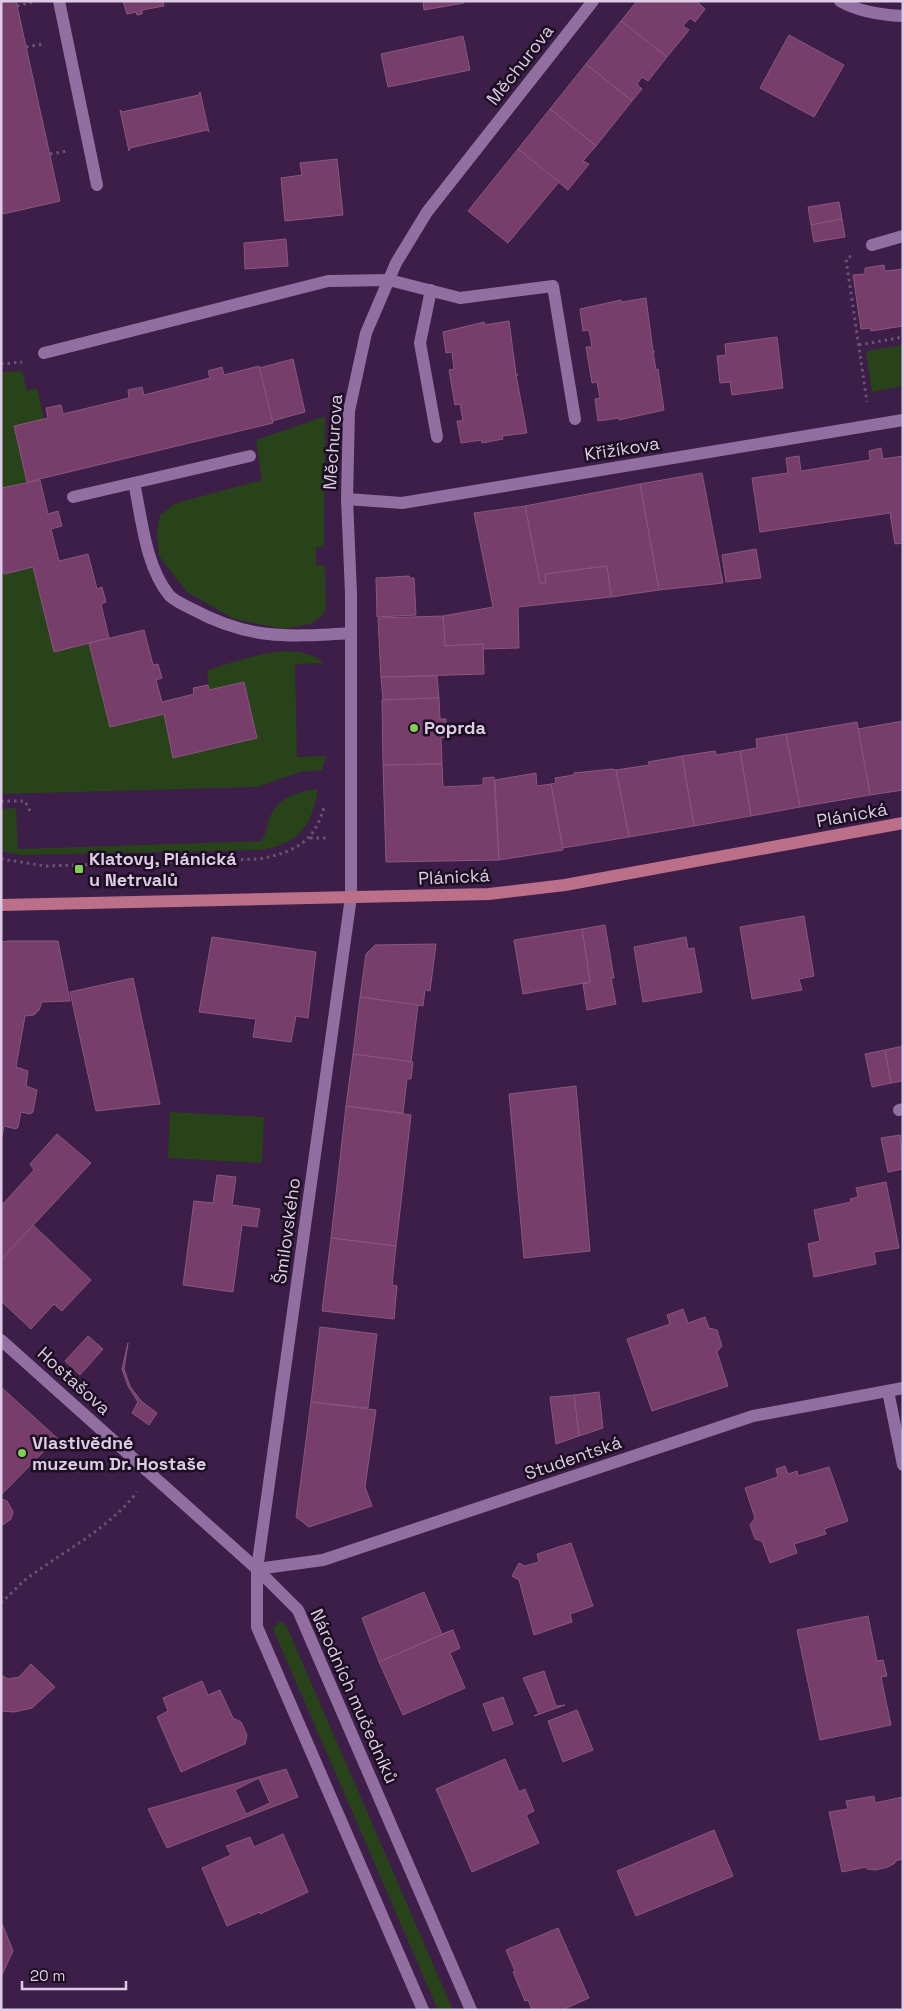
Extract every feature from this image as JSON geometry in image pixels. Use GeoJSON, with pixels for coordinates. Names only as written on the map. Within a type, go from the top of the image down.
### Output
{"type":"FeatureCollection","features":[{"type":"Feature","properties":{"kind":"main road","name":"Plánická"},"geometry":{"type":"LineString","coordinates":[[1,905],[489,894],[565,885],[903,823]]}},
{"type":"Feature","properties":{"kind":"street"},"geometry":{"type":"LineString","coordinates":[[59,1],[97,185]]}},
{"type":"Feature","properties":{"kind":"street","name":"Měchurova"},"geometry":{"type":"LineString","coordinates":[[351,897],[351,633],[347,499],[349,411],[366,333],[396,263],[427,212],[593,1]]}},
{"type":"Feature","properties":{"kind":"street"},"geometry":{"type":"LineString","coordinates":[[840,1],[850,7],[884,15],[903,16]]}},
{"type":"Feature","properties":{"kind":"street"},"geometry":{"type":"LineString","coordinates":[[872,245],[903,236]]}},
{"type":"Feature","properties":{"kind":"street"},"geometry":{"type":"LineString","coordinates":[[44,354],[328,281],[389,280],[460,298],[553,286],[575,419]]}},
{"type":"Feature","properties":{"kind":"street"},"geometry":{"type":"LineString","coordinates":[[431,290],[420,343],[437,437]]}},
{"type":"Feature","properties":{"kind":"street","name":"Křižíkova"},"geometry":{"type":"LineString","coordinates":[[347,499],[402,503],[903,420]]}},
{"type":"Feature","properties":{"kind":"street"},"geometry":{"type":"LineString","coordinates":[[73,497],[250,456]]}},
{"type":"Feature","properties":{"kind":"street"},"geometry":{"type":"LineString","coordinates":[[134,483],[152,562],[170,596],[211,619],[252,633],[298,636],[351,633]]}},
{"type":"Feature","properties":{"kind":"street","name":"Šmilovského"},"geometry":{"type":"LineString","coordinates":[[258,1568],[351,897]]}},
{"type":"Feature","properties":{"kind":"street","name":"Hostašova"},"geometry":{"type":"LineString","coordinates":[[1,1340],[258,1568]]}},
{"type":"Feature","properties":{"kind":"street","name":"Studentská"},"geometry":{"type":"LineString","coordinates":[[258,1568],[323,1560],[753,1416],[903,1388]]}},
{"type":"Feature","properties":{"kind":"street"},"geometry":{"type":"LineString","coordinates":[[888,1391],[903,1465]]}},
{"type":"Feature","properties":{"kind":"street"},"geometry":{"type":"LineString","coordinates":[[258,1568],[258,1627],[423,2010]]}},
{"type":"Feature","properties":{"kind":"street","name":"Národních mučedníků"},"geometry":{"type":"LineString","coordinates":[[258,1568],[298,1610],[471,2010]]}},
{"type":"Feature","properties":{"kind":"path"},"geometry":{"type":"LineString","coordinates":[[17,6],[36,1]]}},
{"type":"Feature","properties":{"kind":"path"},"geometry":{"type":"LineString","coordinates":[[866,396],[846,259],[872,245]]}},
{"type":"Feature","properties":{"kind":"path"},"geometry":{"type":"LineString","coordinates":[[859,345],[903,337]]}},
{"type":"Feature","properties":{"kind":"path"},"geometry":{"type":"LineString","coordinates":[[1,364],[19,363]]}},
{"type":"Feature","properties":{"kind":"path"},"geometry":{"type":"LineString","coordinates":[[1,800],[25,801],[30,811]]}},
{"type":"Feature","properties":{"kind":"path"},"geometry":{"type":"LineString","coordinates":[[1,859],[46,866],[260,859],[283,854],[299,847],[310,838],[320,820],[325,802]]}},
{"type":"Feature","properties":{"kind":"path"},"geometry":{"type":"LineString","coordinates":[[1,1603],[34,1573],[82,1543],[128,1504],[151,1474]]}},
{"type":"Feature","properties":{"kind":"green space"},"geometry":{"type":"Polygon","coordinates":[[[903,345],[903,386],[872,392],[866,351],[903,345]]]}},
{"type":"Feature","properties":{"kind":"green space"},"geometry":{"type":"Polygon","coordinates":[[[22,371],[27,391],[37,388],[44,419],[14,426],[27,482],[1,488],[1,372],[22,371]]]}},
{"type":"Feature","properties":{"kind":"green space"},"geometry":{"type":"Polygon","coordinates":[[[325,416],[324,547],[316,547],[316,565],[325,566],[326,607],[323,615],[310,624],[283,629],[234,619],[187,592],[159,556],[157,531],[160,515],[176,503],[262,480],[256,440],[325,416]]]}},
{"type":"Feature","properties":{"kind":"green space"},"geometry":{"type":"Polygon","coordinates":[[[1,563],[4,574],[33,567],[54,652],[89,643],[110,727],[164,714],[173,758],[257,738],[244,682],[209,690],[207,670],[267,653],[283,651],[312,655],[324,663],[295,664],[297,757],[326,756],[322,770],[300,772],[258,787],[1,794],[1,563]]]}},
{"type":"Feature","properties":{"kind":"green space"},"geometry":{"type":"Polygon","coordinates":[[[318,789],[312,814],[302,831],[285,843],[261,850],[20,855],[1,851],[1,809],[16,808],[18,849],[260,841],[265,834],[272,812],[276,806],[295,794],[318,789]]]}},
{"type":"Feature","properties":{"kind":"green space"},"geometry":{"type":"Polygon","coordinates":[[[170,1112],[264,1117],[262,1163],[168,1158],[170,1112]]]}},
{"type":"Feature","properties":{"kind":"green space"},"geometry":{"type":"Polygon","coordinates":[[[279,1622],[283,1622],[287,1627],[453,2010],[438,2010],[273,1629],[279,1622]]]}},
{"type":"Feature","properties":{"kind":"building"},"geometry":{"type":"Polygon","coordinates":[[[1,1],[16,1],[60,201],[3,214],[1,205],[1,1]]]}},
{"type":"Feature","properties":{"kind":"building"},"geometry":{"type":"Polygon","coordinates":[[[123,1],[163,1],[164,6],[142,10],[142,14],[137,15],[136,12],[127,14],[123,1]]]}},
{"type":"Feature","properties":{"kind":"building"},"geometry":{"type":"Polygon","coordinates":[[[423,1],[464,1],[464,3],[424,10],[423,1]]]}},
{"type":"Feature","properties":{"kind":"building"},"geometry":{"type":"Polygon","coordinates":[[[637,1],[696,1],[705,9],[695,22],[690,18],[683,26],[689,30],[667,57],[621,21],[637,1]]]}},
{"type":"Feature","properties":{"kind":"building"},"geometry":{"type":"Polygon","coordinates":[[[621,21],[667,57],[648,81],[642,77],[637,84],[642,89],[632,101],[586,64],[621,21]]]}},
{"type":"Feature","properties":{"kind":"building"},"geometry":{"type":"Polygon","coordinates":[[[789,35],[844,65],[814,117],[760,88],[789,35]]]}},
{"type":"Feature","properties":{"kind":"building"},"geometry":{"type":"Polygon","coordinates":[[[463,36],[470,70],[388,87],[381,54],[463,36]]]}},
{"type":"Feature","properties":{"kind":"building"},"geometry":{"type":"Polygon","coordinates":[[[586,64],[632,101],[596,146],[550,109],[586,64]]]}},
{"type":"Feature","properties":{"kind":"building"},"geometry":{"type":"Polygon","coordinates":[[[200,92],[209,132],[207,130],[130,148],[129,151],[120,110],[122,112],[199,95],[200,92]]]}},
{"type":"Feature","properties":{"kind":"building"},"geometry":{"type":"Polygon","coordinates":[[[550,109],[596,146],[583,161],[589,164],[568,190],[518,149],[550,109]]]}},
{"type":"Feature","properties":{"kind":"building"},"geometry":{"type":"Polygon","coordinates":[[[518,149],[559,182],[508,243],[468,211],[518,149]]]}},
{"type":"Feature","properties":{"kind":"building"},"geometry":{"type":"Polygon","coordinates":[[[337,159],[343,215],[285,221],[281,178],[302,175],[300,163],[337,159]]]}},
{"type":"Feature","properties":{"kind":"building"},"geometry":{"type":"Polygon","coordinates":[[[839,202],[842,219],[811,225],[808,207],[839,202]]]}},
{"type":"Feature","properties":{"kind":"building"},"geometry":{"type":"Polygon","coordinates":[[[842,219],[845,237],[814,242],[811,225],[842,219]]]}},
{"type":"Feature","properties":{"kind":"building"},"geometry":{"type":"Polygon","coordinates":[[[286,239],[288,266],[245,269],[244,243],[286,239]]]}},
{"type":"Feature","properties":{"kind":"building"},"geometry":{"type":"Polygon","coordinates":[[[884,265],[885,271],[903,269],[903,326],[871,331],[871,328],[861,329],[853,275],[865,274],[865,268],[884,265]]]}},
{"type":"Feature","properties":{"kind":"building"},"geometry":{"type":"Polygon","coordinates":[[[646,298],[653,351],[655,352],[653,352],[656,370],[658,369],[664,410],[619,420],[619,418],[598,421],[595,399],[600,398],[597,382],[592,383],[586,347],[592,347],[589,330],[583,331],[580,309],[621,300],[622,302],[646,298]]]}},
{"type":"Feature","properties":{"kind":"building"},"geometry":{"type":"Polygon","coordinates":[[[509,321],[516,374],[518,375],[516,375],[527,433],[502,436],[503,439],[482,443],[481,440],[461,443],[457,421],[463,421],[460,404],[455,405],[449,370],[454,369],[452,352],[446,353],[443,332],[484,322],[485,325],[509,321]]]}},
{"type":"Feature","properties":{"kind":"building"},"geometry":{"type":"Polygon","coordinates":[[[777,337],[783,388],[732,395],[730,382],[720,383],[717,356],[726,355],[725,344],[777,337]]]}},
{"type":"Feature","properties":{"kind":"building"},"geometry":{"type":"Polygon","coordinates":[[[293,359],[305,412],[272,421],[259,368],[293,359]]]}},
{"type":"Feature","properties":{"kind":"building"},"geometry":{"type":"Polygon","coordinates":[[[259,366],[273,423],[27,482],[14,426],[48,418],[46,408],[61,405],[63,414],[129,398],[128,390],[142,387],[144,395],[210,378],[208,371],[222,367],[224,375],[259,366]]]}},
{"type":"Feature","properties":{"kind":"building"},"geometry":{"type":"Polygon","coordinates":[[[881,448],[883,459],[903,456],[903,543],[895,544],[890,513],[760,532],[752,478],[788,473],[786,458],[799,456],[801,471],[870,460],[869,451],[881,448]]]}},
{"type":"Feature","properties":{"kind":"building"},"geometry":{"type":"Polygon","coordinates":[[[702,473],[723,583],[659,590],[640,484],[702,473]]]}},
{"type":"Feature","properties":{"kind":"building"},"geometry":{"type":"Polygon","coordinates":[[[40,480],[48,514],[58,511],[62,526],[51,529],[59,561],[88,554],[97,589],[102,587],[106,602],[101,604],[109,638],[54,652],[33,567],[4,574],[1,563],[1,488],[40,480]]]}},
{"type":"Feature","properties":{"kind":"building"},"geometry":{"type":"Polygon","coordinates":[[[640,484],[659,590],[611,597],[607,566],[545,574],[546,583],[540,583],[525,506],[640,484]]]}},
{"type":"Feature","properties":{"kind":"building"},"geometry":{"type":"Polygon","coordinates":[[[525,506],[540,583],[546,583],[545,574],[607,566],[611,597],[518,607],[519,648],[483,649],[483,644],[445,646],[443,616],[493,607],[474,513],[525,506]]]}},
{"type":"Feature","properties":{"kind":"building"},"geometry":{"type":"Polygon","coordinates":[[[756,549],[761,578],[726,582],[722,555],[756,549]]]}},
{"type":"Feature","properties":{"kind":"building"},"geometry":{"type":"Polygon","coordinates":[[[409,576],[414,578],[416,615],[377,617],[376,578],[409,576]]]}},
{"type":"Feature","properties":{"kind":"building"},"geometry":{"type":"Polygon","coordinates":[[[443,616],[445,646],[483,644],[484,674],[381,677],[378,618],[443,616]]]}},
{"type":"Feature","properties":{"kind":"building"},"geometry":{"type":"Polygon","coordinates":[[[144,630],[153,665],[158,664],[162,678],[156,680],[162,702],[194,694],[193,688],[208,685],[209,690],[244,682],[257,738],[173,758],[164,714],[110,727],[89,643],[144,630]]]}},
{"type":"Feature","properties":{"kind":"building"},"geometry":{"type":"Polygon","coordinates":[[[437,676],[439,698],[383,700],[381,677],[437,676]]]}},
{"type":"Feature","properties":{"kind":"building","name":"Poprda"},"geometry":{"type":"Polygon","coordinates":[[[439,698],[440,719],[446,719],[446,737],[441,738],[442,764],[383,765],[382,700],[439,698]]]}},
{"type":"Feature","properties":{"kind":"building"},"geometry":{"type":"Polygon","coordinates":[[[903,721],[903,790],[870,795],[858,729],[903,721]]]}},
{"type":"Feature","properties":{"kind":"building"},"geometry":{"type":"Polygon","coordinates":[[[857,722],[870,795],[800,807],[786,734],[857,722]]]}},
{"type":"Feature","properties":{"kind":"building"},"geometry":{"type":"Polygon","coordinates":[[[786,734],[800,807],[751,816],[740,751],[757,748],[756,739],[786,734]]]}},
{"type":"Feature","properties":{"kind":"building"},"geometry":{"type":"Polygon","coordinates":[[[715,751],[716,755],[740,751],[751,816],[694,826],[682,756],[715,751]]]}},
{"type":"Feature","properties":{"kind":"building"},"geometry":{"type":"Polygon","coordinates":[[[682,756],[694,826],[629,837],[616,770],[649,765],[648,762],[682,756]]]}},
{"type":"Feature","properties":{"kind":"building"},"geometry":{"type":"Polygon","coordinates":[[[442,764],[443,787],[483,785],[483,778],[494,777],[499,860],[386,862],[383,765],[442,764]]]}},
{"type":"Feature","properties":{"kind":"building"},"geometry":{"type":"Polygon","coordinates":[[[616,770],[629,837],[563,848],[551,784],[556,783],[555,778],[574,775],[574,773],[616,770]]]}},
{"type":"Feature","properties":{"kind":"building"},"geometry":{"type":"Polygon","coordinates":[[[536,773],[537,786],[551,784],[563,850],[499,860],[495,780],[536,773]]]}},
{"type":"Feature","properties":{"kind":"building"},"geometry":{"type":"Polygon","coordinates":[[[804,916],[814,976],[799,979],[802,990],[752,999],[740,927],[804,916]]]}},
{"type":"Feature","properties":{"kind":"building"},"geometry":{"type":"Polygon","coordinates":[[[605,925],[614,978],[611,978],[616,1004],[587,1010],[583,984],[590,982],[582,929],[605,925]]]}},
{"type":"Feature","properties":{"kind":"building"},"geometry":{"type":"Polygon","coordinates":[[[582,929],[590,982],[523,994],[514,940],[582,929]]]}},
{"type":"Feature","properties":{"kind":"building"},"geometry":{"type":"Polygon","coordinates":[[[212,937],[316,952],[308,1018],[296,1016],[291,1042],[253,1037],[256,1019],[199,1012],[212,937]]]}},
{"type":"Feature","properties":{"kind":"building"},"geometry":{"type":"Polygon","coordinates":[[[686,937],[688,949],[694,948],[702,992],[643,1002],[634,947],[686,937]]]}},
{"type":"Feature","properties":{"kind":"building"},"geometry":{"type":"Polygon","coordinates":[[[58,941],[70,1001],[42,1002],[39,1010],[34,1015],[25,1016],[16,1067],[28,1071],[26,1086],[37,1090],[33,1112],[30,1114],[21,1112],[16,1129],[4,1126],[1,1142],[1,942],[58,941]]]}},
{"type":"Feature","properties":{"kind":"building"},"geometry":{"type":"Polygon","coordinates":[[[436,944],[430,991],[425,990],[423,1006],[360,997],[366,954],[375,945],[436,944]]]}},
{"type":"Feature","properties":{"kind":"building"},"geometry":{"type":"Polygon","coordinates":[[[133,978],[160,1104],[96,1111],[70,992],[133,978]]]}},
{"type":"Feature","properties":{"kind":"building"},"geometry":{"type":"Polygon","coordinates":[[[360,997],[418,1005],[411,1062],[353,1054],[360,997]]]}},
{"type":"Feature","properties":{"kind":"building"},"geometry":{"type":"Polygon","coordinates":[[[903,1046],[903,1081],[891,1083],[885,1050],[903,1046]]]}},
{"type":"Feature","properties":{"kind":"building"},"geometry":{"type":"Polygon","coordinates":[[[885,1050],[891,1083],[872,1087],[865,1054],[885,1050]]]}},
{"type":"Feature","properties":{"kind":"building"},"geometry":{"type":"Polygon","coordinates":[[[353,1054],[413,1062],[411,1079],[407,1079],[403,1113],[346,1106],[353,1054]]]}},
{"type":"Feature","properties":{"kind":"building"},"geometry":{"type":"Polygon","coordinates":[[[576,1086],[590,1251],[524,1258],[509,1094],[576,1086]]]}},
{"type":"Feature","properties":{"kind":"building"},"geometry":{"type":"Polygon","coordinates":[[[346,1106],[411,1115],[396,1246],[331,1238],[346,1106]]]}},
{"type":"Feature","properties":{"kind":"building"},"geometry":{"type":"Polygon","coordinates":[[[57,1134],[91,1163],[1,1260],[1,1206],[34,1170],[30,1164],[57,1134]]]}},
{"type":"Feature","properties":{"kind":"building"},"geometry":{"type":"Polygon","coordinates":[[[900,1135],[903,1169],[888,1172],[881,1138],[900,1135]]]}},
{"type":"Feature","properties":{"kind":"building"},"geometry":{"type":"Polygon","coordinates":[[[217,1175],[236,1177],[232,1205],[260,1209],[257,1227],[242,1225],[233,1292],[183,1285],[194,1201],[213,1203],[217,1175]]]}},
{"type":"Feature","properties":{"kind":"building"},"geometry":{"type":"Polygon","coordinates":[[[886,1182],[899,1248],[874,1252],[876,1264],[814,1277],[808,1244],[820,1241],[814,1210],[851,1202],[850,1199],[858,1197],[856,1188],[886,1182]]]}},
{"type":"Feature","properties":{"kind":"building"},"geometry":{"type":"Polygon","coordinates":[[[33,1225],[91,1280],[62,1311],[54,1304],[31,1329],[1,1301],[1,1260],[33,1225]]]}},
{"type":"Feature","properties":{"kind":"building"},"geometry":{"type":"Polygon","coordinates":[[[331,1238],[396,1246],[392,1285],[397,1286],[394,1319],[322,1311],[331,1238]]]}},
{"type":"Feature","properties":{"kind":"building"},"geometry":{"type":"Polygon","coordinates":[[[683,1309],[688,1323],[705,1317],[709,1328],[717,1330],[722,1346],[717,1352],[728,1386],[652,1411],[627,1339],[670,1324],[667,1315],[683,1309]]]}},
{"type":"Feature","properties":{"kind":"building"},"geometry":{"type":"Polygon","coordinates":[[[320,1327],[377,1334],[368,1408],[311,1402],[320,1327]]]}},
{"type":"Feature","properties":{"kind":"building"},"geometry":{"type":"Polygon","coordinates":[[[88,1336],[103,1349],[80,1375],[65,1361],[88,1336]]]}},
{"type":"Feature","properties":{"kind":"building"},"geometry":{"type":"Polygon","coordinates":[[[128,1343],[124,1369],[130,1386],[141,1401],[157,1413],[149,1425],[132,1413],[138,1402],[128,1386],[122,1369],[128,1343]]]}},
{"type":"Feature","properties":{"kind":"building","name":"Vlastivědné muzeum Dr. Hostaše"},"geometry":{"type":"Polygon","coordinates":[[[1,1387],[57,1438],[1,1495],[1,1387]]]}},
{"type":"Feature","properties":{"kind":"building"},"geometry":{"type":"Polygon","coordinates":[[[599,1392],[603,1428],[579,1436],[574,1395],[599,1392]]]}},
{"type":"Feature","properties":{"kind":"building"},"geometry":{"type":"Polygon","coordinates":[[[574,1395],[579,1436],[556,1444],[550,1397],[574,1395]]]}},
{"type":"Feature","properties":{"kind":"building"},"geometry":{"type":"Polygon","coordinates":[[[311,1402],[376,1410],[365,1487],[372,1506],[309,1527],[296,1517],[311,1402]]]}},
{"type":"Feature","properties":{"kind":"building"},"geometry":{"type":"Polygon","coordinates":[[[785,1466],[788,1474],[797,1471],[798,1476],[829,1467],[848,1521],[824,1529],[826,1534],[794,1544],[797,1553],[770,1563],[762,1541],[755,1539],[750,1525],[755,1518],[745,1488],[778,1477],[776,1469],[785,1466]]]}},
{"type":"Feature","properties":{"kind":"building","name":"Vlastivědné muzeum Dr. Hostaše"},"geometry":{"type":"Polygon","coordinates":[[[1,1499],[7,1501],[13,1512],[11,1519],[1,1526],[1,1499]]]}},
{"type":"Feature","properties":{"kind":"building"},"geometry":{"type":"Polygon","coordinates":[[[571,1543],[593,1606],[570,1614],[572,1622],[534,1635],[519,1580],[512,1576],[519,1563],[525,1566],[539,1562],[537,1554],[571,1543]]]}},
{"type":"Feature","properties":{"kind":"building"},"geometry":{"type":"Polygon","coordinates":[[[424,1592],[442,1634],[453,1630],[379,1662],[362,1618],[424,1592]]]}},
{"type":"Feature","properties":{"kind":"building"},"geometry":{"type":"Polygon","coordinates":[[[868,1616],[877,1661],[883,1660],[887,1676],[881,1677],[891,1725],[820,1740],[797,1630],[868,1616]]]}},
{"type":"Feature","properties":{"kind":"building"},"geometry":{"type":"Polygon","coordinates":[[[453,1630],[460,1648],[450,1653],[465,1688],[403,1715],[379,1662],[453,1630]]]}},
{"type":"Feature","properties":{"kind":"building"},"geometry":{"type":"Polygon","coordinates":[[[31,1664],[55,1687],[32,1708],[14,1712],[1,1711],[1,1675],[8,1679],[19,1677],[31,1664]]]}},
{"type":"Feature","properties":{"kind":"building"},"geometry":{"type":"Polygon","coordinates":[[[544,1671],[556,1706],[565,1705],[534,1716],[539,1714],[523,1678],[544,1671]]]}},
{"type":"Feature","properties":{"kind":"building"},"geometry":{"type":"Polygon","coordinates":[[[202,1681],[208,1695],[220,1690],[233,1718],[241,1722],[247,1735],[245,1744],[181,1772],[157,1717],[168,1711],[163,1698],[202,1681]]]}},
{"type":"Feature","properties":{"kind":"building"},"geometry":{"type":"Polygon","coordinates":[[[503,1697],[513,1724],[493,1731],[483,1704],[503,1697]]]}},
{"type":"Feature","properties":{"kind":"building"},"geometry":{"type":"Polygon","coordinates":[[[577,1710],[593,1750],[563,1762],[548,1721],[577,1710]]]}},
{"type":"Feature","properties":{"kind":"building"},"geometry":{"type":"Polygon","coordinates":[[[505,1759],[519,1792],[525,1789],[534,1811],[526,1815],[539,1843],[472,1872],[436,1789],[505,1759]]]}},
{"type":"Feature","properties":{"kind":"building"},"geometry":{"type":"Polygon","coordinates":[[[286,1769],[298,1797],[167,1848],[148,1809],[286,1769]],[[259,1778],[235,1790],[246,1814],[270,1803],[259,1778]]]}},
{"type":"Feature","properties":{"kind":"building"},"geometry":{"type":"Polygon","coordinates":[[[874,1796],[875,1803],[903,1797],[903,1859],[895,1861],[895,1863],[888,1867],[876,1870],[867,1869],[866,1867],[842,1872],[829,1812],[848,1809],[846,1801],[874,1796]]]}},
{"type":"Feature","properties":{"kind":"building"},"geometry":{"type":"Polygon","coordinates":[[[714,1830],[733,1876],[636,1916],[617,1871],[714,1830]]]}},
{"type":"Feature","properties":{"kind":"building"},"geometry":{"type":"Polygon","coordinates":[[[283,1834],[308,1892],[260,1914],[260,1912],[227,1926],[202,1868],[231,1855],[226,1846],[250,1837],[254,1847],[283,1834]]]}},
{"type":"Feature","properties":{"kind":"building"},"geometry":{"type":"Polygon","coordinates":[[[1,1921],[13,1951],[1,1977],[1,1921]]]}},
{"type":"Feature","properties":{"kind":"building"},"geometry":{"type":"Polygon","coordinates":[[[558,1928],[589,1998],[562,2010],[532,2010],[528,2000],[525,2001],[506,1950],[558,1928]]]}},
{"type":"Feature","properties":{"kind":"place","name":"Poprda"},"geometry":{"type":"Point","coordinates":[414,728]}},
{"type":"Feature","properties":{"kind":"place","name":"Klatovy, Plánická u Netrvalů"},"geometry":{"type":"Point","coordinates":[79,869]}},
{"type":"Feature","properties":{"kind":"place","name":"Vlastivědné muzeum Dr. Hostaše"},"geometry":{"type":"Point","coordinates":[22,1453]}}]}
